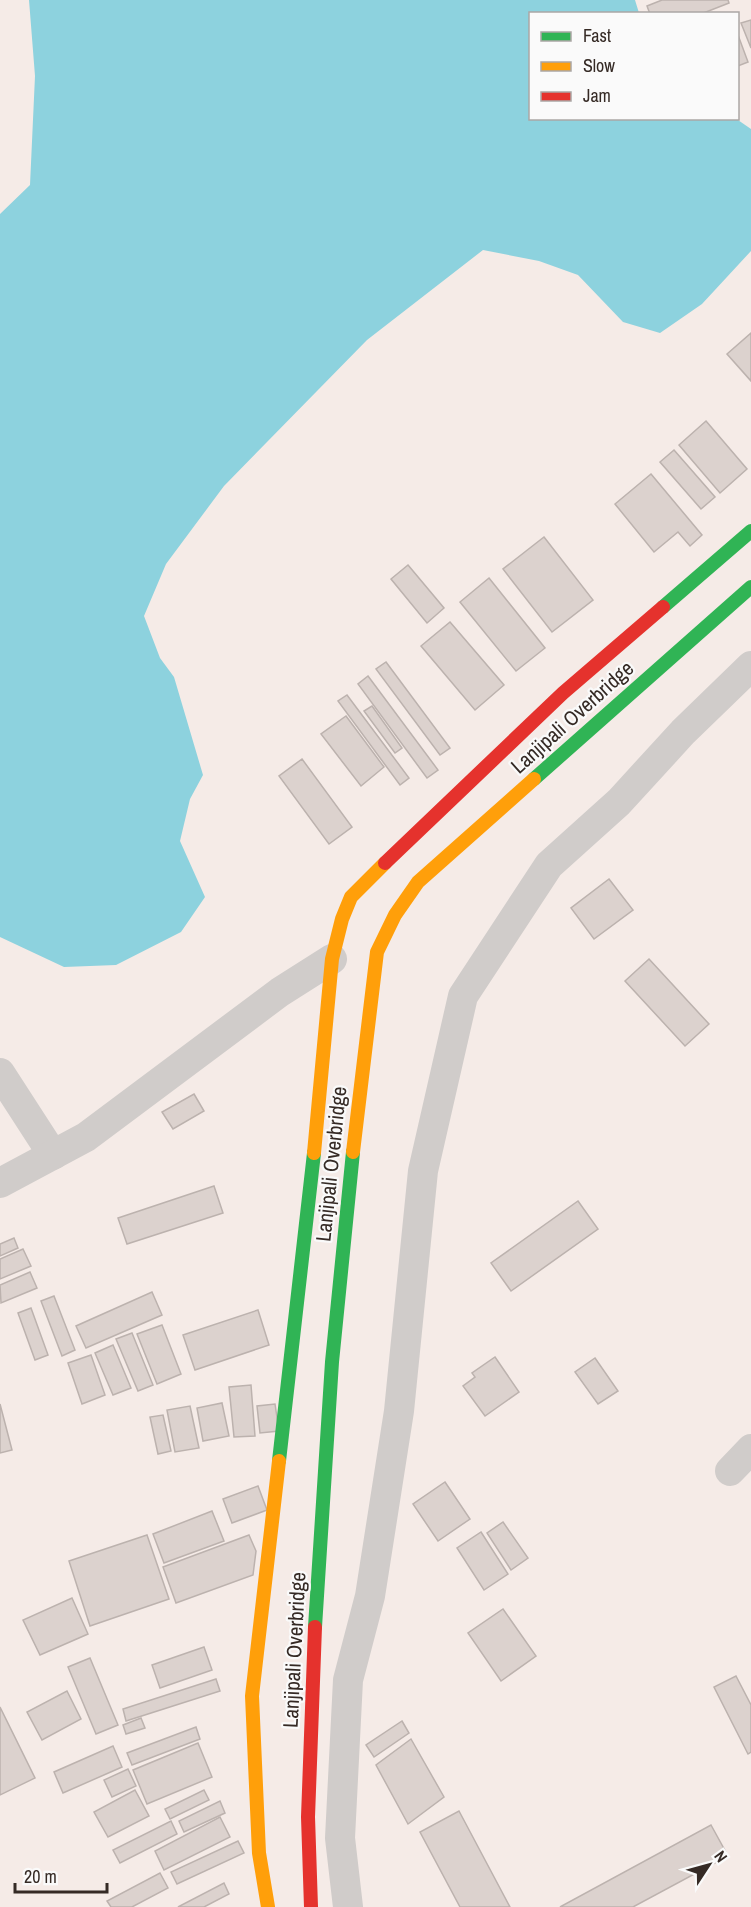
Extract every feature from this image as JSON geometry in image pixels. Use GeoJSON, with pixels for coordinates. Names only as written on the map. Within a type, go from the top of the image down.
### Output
{"type":"FeatureCollection","features":[{"type":"Feature","properties":{"kind":"street"},"geometry":{"type":"LineString","coordinates":[[268,1907],[259,1853],[252,1696],[313,1163],[332,959],[351,897],[408,839],[563,693],[751,531]]}},
{"type":"Feature","properties":{"kind":"street","name":"Lanjipali Overbridge"},"geometry":{"type":"LineString","coordinates":[[311,1907],[308,1817],[312,1691],[332,1362],[364,1047],[377,952],[394,915],[418,882],[751,587]]}},
{"type":"Feature","properties":{"kind":"street"},"geometry":{"type":"LineString","coordinates":[[348,1907],[340,1838],[348,1680],[370,1596],[399,1411],[423,1171],[463,996],[549,865],[620,802],[683,732],[751,666]]}},
{"type":"Feature","properties":{"kind":"street"},"geometry":{"type":"LineString","coordinates":[[0,1183],[86,1137],[280,992],[332,959]]}},
{"type":"Feature","properties":{"kind":"street"},"geometry":{"type":"LineString","coordinates":[[0,1073],[53,1155]]}},
{"type":"Feature","properties":{"kind":"street"},"geometry":{"type":"LineString","coordinates":[[730,1471],[751,1449]]}},
{"type":"Feature","properties":{"kind":"water"},"geometry":{"type":"Polygon","coordinates":[[[29,0],[635,0],[639,12],[529,12],[529,120],[738,120],[751,129],[751,251],[702,304],[660,333],[623,322],[578,275],[539,261],[483,250],[367,340],[224,486],[166,564],[144,616],[160,658],[174,677],[203,775],[190,799],[180,841],[205,897],[181,932],[116,965],[64,967],[0,937],[0,214],[30,185],[35,76],[29,0]]]}},
{"type":"Feature","properties":{"kind":"building"},"geometry":{"type":"Polygon","coordinates":[[[662,0],[728,0],[729,3],[706,12],[649,12],[647,6],[662,0]]]}},
{"type":"Feature","properties":{"kind":"building"},"geometry":{"type":"Polygon","coordinates":[[[751,20],[751,48],[741,23],[751,20]]]}},
{"type":"Feature","properties":{"kind":"building"},"geometry":{"type":"Polygon","coordinates":[[[739,38],[748,62],[739,66],[739,38]]]}},
{"type":"Feature","properties":{"kind":"building"},"geometry":{"type":"Polygon","coordinates":[[[751,333],[751,381],[727,354],[751,333]]]}},
{"type":"Feature","properties":{"kind":"building"},"geometry":{"type":"Polygon","coordinates":[[[706,421],[747,469],[720,493],[679,445],[706,421]]]}},
{"type":"Feature","properties":{"kind":"building"},"geometry":{"type":"Polygon","coordinates":[[[674,450],[715,497],[701,509],[660,462],[674,450]]]}},
{"type":"Feature","properties":{"kind":"building"},"geometry":{"type":"Polygon","coordinates":[[[651,474],[702,535],[690,546],[678,532],[654,552],[615,504],[651,474]]]}},
{"type":"Feature","properties":{"kind":"building"},"geometry":{"type":"Polygon","coordinates":[[[544,537],[593,600],[552,632],[503,569],[544,537]]]}},
{"type":"Feature","properties":{"kind":"building"},"geometry":{"type":"Polygon","coordinates":[[[408,565],[444,608],[427,623],[391,579],[408,565]]]}},
{"type":"Feature","properties":{"kind":"building"},"geometry":{"type":"Polygon","coordinates":[[[489,578],[545,648],[516,671],[460,602],[489,578]]]}},
{"type":"Feature","properties":{"kind":"building"},"geometry":{"type":"Polygon","coordinates":[[[450,622],[504,685],[475,710],[421,646],[450,622]]]}},
{"type":"Feature","properties":{"kind":"building"},"geometry":{"type":"Polygon","coordinates":[[[386,662],[450,748],[440,755],[376,669],[386,662]]]}},
{"type":"Feature","properties":{"kind":"building"},"geometry":{"type":"Polygon","coordinates":[[[368,676],[438,770],[427,778],[358,684],[368,676]]]}},
{"type":"Feature","properties":{"kind":"building"},"geometry":{"type":"Polygon","coordinates":[[[347,695],[409,778],[400,785],[338,701],[347,695]]]}},
{"type":"Feature","properties":{"kind":"building"},"geometry":{"type":"Polygon","coordinates":[[[372,706],[402,748],[395,753],[364,711],[372,706]]]}},
{"type":"Feature","properties":{"kind":"building"},"geometry":{"type":"Polygon","coordinates":[[[346,716],[384,767],[361,786],[321,734],[346,716]]]}},
{"type":"Feature","properties":{"kind":"building"},"geometry":{"type":"Polygon","coordinates":[[[302,759],[352,827],[329,844],[279,776],[302,759]]]}},
{"type":"Feature","properties":{"kind":"building"},"geometry":{"type":"Polygon","coordinates":[[[609,879],[633,910],[594,939],[571,908],[609,879]]]}},
{"type":"Feature","properties":{"kind":"building"},"geometry":{"type":"Polygon","coordinates":[[[649,959],[709,1024],[685,1046],[625,981],[649,959]]]}},
{"type":"Feature","properties":{"kind":"building"},"geometry":{"type":"Polygon","coordinates":[[[194,1094],[204,1111],[173,1129],[162,1112],[194,1094]]]}},
{"type":"Feature","properties":{"kind":"building"},"geometry":{"type":"Polygon","coordinates":[[[214,1186],[223,1213],[127,1244],[118,1218],[214,1186]]]}},
{"type":"Feature","properties":{"kind":"building"},"geometry":{"type":"Polygon","coordinates":[[[578,1201],[598,1229],[511,1291],[491,1263],[578,1201]]]}},
{"type":"Feature","properties":{"kind":"building"},"geometry":{"type":"Polygon","coordinates":[[[14,1238],[18,1248],[0,1256],[0,1244],[14,1238]]]}},
{"type":"Feature","properties":{"kind":"building"},"geometry":{"type":"Polygon","coordinates":[[[23,1249],[31,1266],[0,1279],[0,1259],[23,1249]]]}},
{"type":"Feature","properties":{"kind":"building"},"geometry":{"type":"Polygon","coordinates":[[[30,1272],[37,1288],[1,1303],[0,1285],[30,1272]]]}},
{"type":"Feature","properties":{"kind":"building"},"geometry":{"type":"Polygon","coordinates":[[[152,1292],[162,1315],[86,1348],[76,1326],[152,1292]]]}},
{"type":"Feature","properties":{"kind":"building"},"geometry":{"type":"Polygon","coordinates":[[[54,1296],[75,1350],[62,1356],[41,1301],[54,1296]]]}},
{"type":"Feature","properties":{"kind":"building"},"geometry":{"type":"Polygon","coordinates":[[[31,1308],[48,1355],[35,1360],[18,1313],[31,1308]]]}},
{"type":"Feature","properties":{"kind":"building"},"geometry":{"type":"Polygon","coordinates":[[[258,1310],[269,1345],[195,1370],[183,1335],[258,1310]]]}},
{"type":"Feature","properties":{"kind":"building"},"geometry":{"type":"Polygon","coordinates":[[[162,1325],[181,1374],[157,1384],[137,1334],[162,1325]]]}},
{"type":"Feature","properties":{"kind":"building"},"geometry":{"type":"Polygon","coordinates":[[[132,1333],[153,1385],[138,1391],[116,1339],[132,1333]]]}},
{"type":"Feature","properties":{"kind":"building"},"geometry":{"type":"Polygon","coordinates":[[[113,1345],[131,1388],[113,1395],[95,1353],[113,1345]]]}},
{"type":"Feature","properties":{"kind":"building"},"geometry":{"type":"Polygon","coordinates":[[[91,1355],[105,1395],[82,1404],[68,1363],[91,1355]]]}},
{"type":"Feature","properties":{"kind":"building"},"geometry":{"type":"Polygon","coordinates":[[[495,1357],[519,1392],[485,1416],[463,1386],[475,1377],[472,1373],[495,1357]]]}},
{"type":"Feature","properties":{"kind":"building"},"geometry":{"type":"Polygon","coordinates":[[[595,1358],[618,1391],[598,1404],[575,1372],[595,1358]]]}},
{"type":"Feature","properties":{"kind":"building"},"geometry":{"type":"Polygon","coordinates":[[[251,1385],[255,1436],[234,1437],[229,1387],[251,1385]]]}},
{"type":"Feature","properties":{"kind":"building"},"geometry":{"type":"Polygon","coordinates":[[[222,1403],[229,1436],[203,1441],[197,1408],[222,1403]]]}},
{"type":"Feature","properties":{"kind":"building"},"geometry":{"type":"Polygon","coordinates":[[[0,1404],[12,1450],[0,1453],[0,1404]]]}},
{"type":"Feature","properties":{"kind":"building"},"geometry":{"type":"Polygon","coordinates":[[[275,1404],[279,1431],[260,1433],[257,1406],[275,1404]]]}},
{"type":"Feature","properties":{"kind":"building"},"geometry":{"type":"Polygon","coordinates":[[[190,1406],[199,1448],[175,1452],[167,1410],[190,1406]]]}},
{"type":"Feature","properties":{"kind":"building"},"geometry":{"type":"Polygon","coordinates":[[[163,1415],[171,1451],[158,1454],[150,1417],[163,1415]]]}},
{"type":"Feature","properties":{"kind":"building"},"geometry":{"type":"Polygon","coordinates":[[[445,1482],[470,1519],[438,1541],[413,1504],[445,1482]]]}},
{"type":"Feature","properties":{"kind":"building"},"geometry":{"type":"Polygon","coordinates":[[[258,1486],[267,1510],[232,1523],[223,1499],[258,1486]]]}},
{"type":"Feature","properties":{"kind":"building"},"geometry":{"type":"Polygon","coordinates":[[[212,1511],[224,1541],[164,1563],[153,1534],[212,1511]]]}},
{"type":"Feature","properties":{"kind":"building"},"geometry":{"type":"Polygon","coordinates":[[[503,1522],[528,1558],[511,1570],[487,1533],[503,1522]]]}},
{"type":"Feature","properties":{"kind":"building"},"geometry":{"type":"Polygon","coordinates":[[[481,1532],[508,1574],[484,1590],[457,1548],[481,1532]]]}},
{"type":"Feature","properties":{"kind":"building"},"geometry":{"type":"Polygon","coordinates":[[[147,1535],[169,1599],[90,1626],[69,1561],[147,1535]]]}},
{"type":"Feature","properties":{"kind":"building"},"geometry":{"type":"Polygon","coordinates":[[[249,1535],[256,1551],[253,1575],[176,1603],[163,1567],[249,1535]]]}},
{"type":"Feature","properties":{"kind":"building"},"geometry":{"type":"Polygon","coordinates":[[[72,1598],[88,1634],[40,1655],[23,1620],[72,1598]]]}},
{"type":"Feature","properties":{"kind":"building"},"geometry":{"type":"Polygon","coordinates":[[[503,1609],[536,1656],[501,1681],[468,1633],[503,1609]]]}},
{"type":"Feature","properties":{"kind":"building"},"geometry":{"type":"Polygon","coordinates":[[[204,1647],[212,1670],[160,1688],[152,1665],[204,1647]]]}},
{"type":"Feature","properties":{"kind":"building"},"geometry":{"type":"Polygon","coordinates":[[[90,1658],[118,1725],[96,1734],[68,1667],[90,1658]]]}},
{"type":"Feature","properties":{"kind":"building"},"geometry":{"type":"Polygon","coordinates":[[[736,1676],[751,1705],[751,1752],[748,1754],[714,1687],[736,1676]]]}},
{"type":"Feature","properties":{"kind":"building"},"geometry":{"type":"Polygon","coordinates":[[[216,1679],[220,1691],[126,1721],[123,1709],[216,1679]]]}},
{"type":"Feature","properties":{"kind":"building"},"geometry":{"type":"Polygon","coordinates":[[[67,1691],[81,1719],[42,1740],[27,1712],[67,1691]]]}},
{"type":"Feature","properties":{"kind":"building"},"geometry":{"type":"Polygon","coordinates":[[[0,1707],[35,1778],[0,1795],[0,1707]]]}},
{"type":"Feature","properties":{"kind":"building"},"geometry":{"type":"Polygon","coordinates":[[[141,1718],[145,1728],[126,1734],[123,1725],[141,1718]]]}},
{"type":"Feature","properties":{"kind":"building"},"geometry":{"type":"Polygon","coordinates":[[[402,1721],[409,1733],[374,1757],[366,1745],[402,1721]]]}},
{"type":"Feature","properties":{"kind":"building"},"geometry":{"type":"Polygon","coordinates":[[[196,1727],[200,1739],[132,1765],[127,1753],[196,1727]]]}},
{"type":"Feature","properties":{"kind":"building"},"geometry":{"type":"Polygon","coordinates":[[[411,1739],[444,1797],[408,1824],[376,1765],[411,1739]]]}},
{"type":"Feature","properties":{"kind":"building"},"geometry":{"type":"Polygon","coordinates":[[[198,1743],[212,1777],[147,1804],[133,1770],[198,1743]]]}},
{"type":"Feature","properties":{"kind":"building"},"geometry":{"type":"Polygon","coordinates":[[[113,1746],[122,1767],[63,1793],[54,1772],[113,1746]]]}},
{"type":"Feature","properties":{"kind":"building"},"geometry":{"type":"Polygon","coordinates":[[[128,1769],[136,1786],[112,1797],[104,1780],[128,1769]]]}},
{"type":"Feature","properties":{"kind":"building"},"geometry":{"type":"Polygon","coordinates":[[[135,1790],[149,1816],[108,1837],[94,1812],[135,1790]]]}},
{"type":"Feature","properties":{"kind":"building"},"geometry":{"type":"Polygon","coordinates":[[[204,1790],[209,1800],[170,1819],[165,1809],[204,1790]]]}},
{"type":"Feature","properties":{"kind":"building"},"geometry":{"type":"Polygon","coordinates":[[[220,1801],[225,1813],[184,1832],[179,1821],[220,1801]]]}},
{"type":"Feature","properties":{"kind":"building"},"geometry":{"type":"Polygon","coordinates":[[[459,1811],[510,1907],[460,1907],[420,1832],[459,1811]]]}},
{"type":"Feature","properties":{"kind":"building"},"geometry":{"type":"Polygon","coordinates":[[[220,1817],[230,1837],[164,1870],[155,1851],[220,1817]]]}},
{"type":"Feature","properties":{"kind":"building"},"geometry":{"type":"Polygon","coordinates":[[[171,1821],[177,1834],[120,1863],[113,1850],[171,1821]]]}},
{"type":"Feature","properties":{"kind":"building"},"geometry":{"type":"Polygon","coordinates":[[[711,1825],[728,1856],[633,1907],[560,1907],[711,1825]]]}},
{"type":"Feature","properties":{"kind":"building"},"geometry":{"type":"Polygon","coordinates":[[[238,1841],[244,1853],[177,1884],[171,1872],[238,1841]]]}},
{"type":"Feature","properties":{"kind":"building"},"geometry":{"type":"Polygon","coordinates":[[[160,1873],[168,1888],[132,1907],[111,1907],[107,1901],[160,1873]]]}},
{"type":"Feature","properties":{"kind":"building"},"geometry":{"type":"Polygon","coordinates":[[[224,1883],[229,1894],[204,1907],[178,1907],[224,1883]]]}},
{"type":"Feature","properties":{"kind":"traffic: fast"},"geometry":{"type":"LineString","coordinates":[[663,607],[751,531]]}},
{"type":"Feature","properties":{"kind":"traffic: fast"},"geometry":{"type":"LineString","coordinates":[[534,779],[751,587]]}},
{"type":"Feature","properties":{"kind":"traffic: fast"},"geometry":{"type":"LineString","coordinates":[[315,1627],[332,1362],[353,1152]]}},
{"type":"Feature","properties":{"kind":"traffic: fast"},"geometry":{"type":"LineString","coordinates":[[279,1461],[314,1153]]}},
{"type":"Feature","properties":{"kind":"traffic: slow"},"geometry":{"type":"LineString","coordinates":[[353,1152],[377,952],[395,915],[418,882],[534,779]]}},
{"type":"Feature","properties":{"kind":"traffic: slow"},"geometry":{"type":"LineString","coordinates":[[314,1153],[332,959],[342,919],[351,897],[385,863]]}},
{"type":"Feature","properties":{"kind":"traffic: slow"},"geometry":{"type":"LineString","coordinates":[[268,1907],[259,1853],[252,1696],[279,1461]]}},
{"type":"Feature","properties":{"kind":"traffic: jam"},"geometry":{"type":"LineString","coordinates":[[385,863],[563,693],[663,607]]}},
{"type":"Feature","properties":{"kind":"traffic: jam"},"geometry":{"type":"LineString","coordinates":[[311,1907],[308,1817],[315,1627]]}}]}
